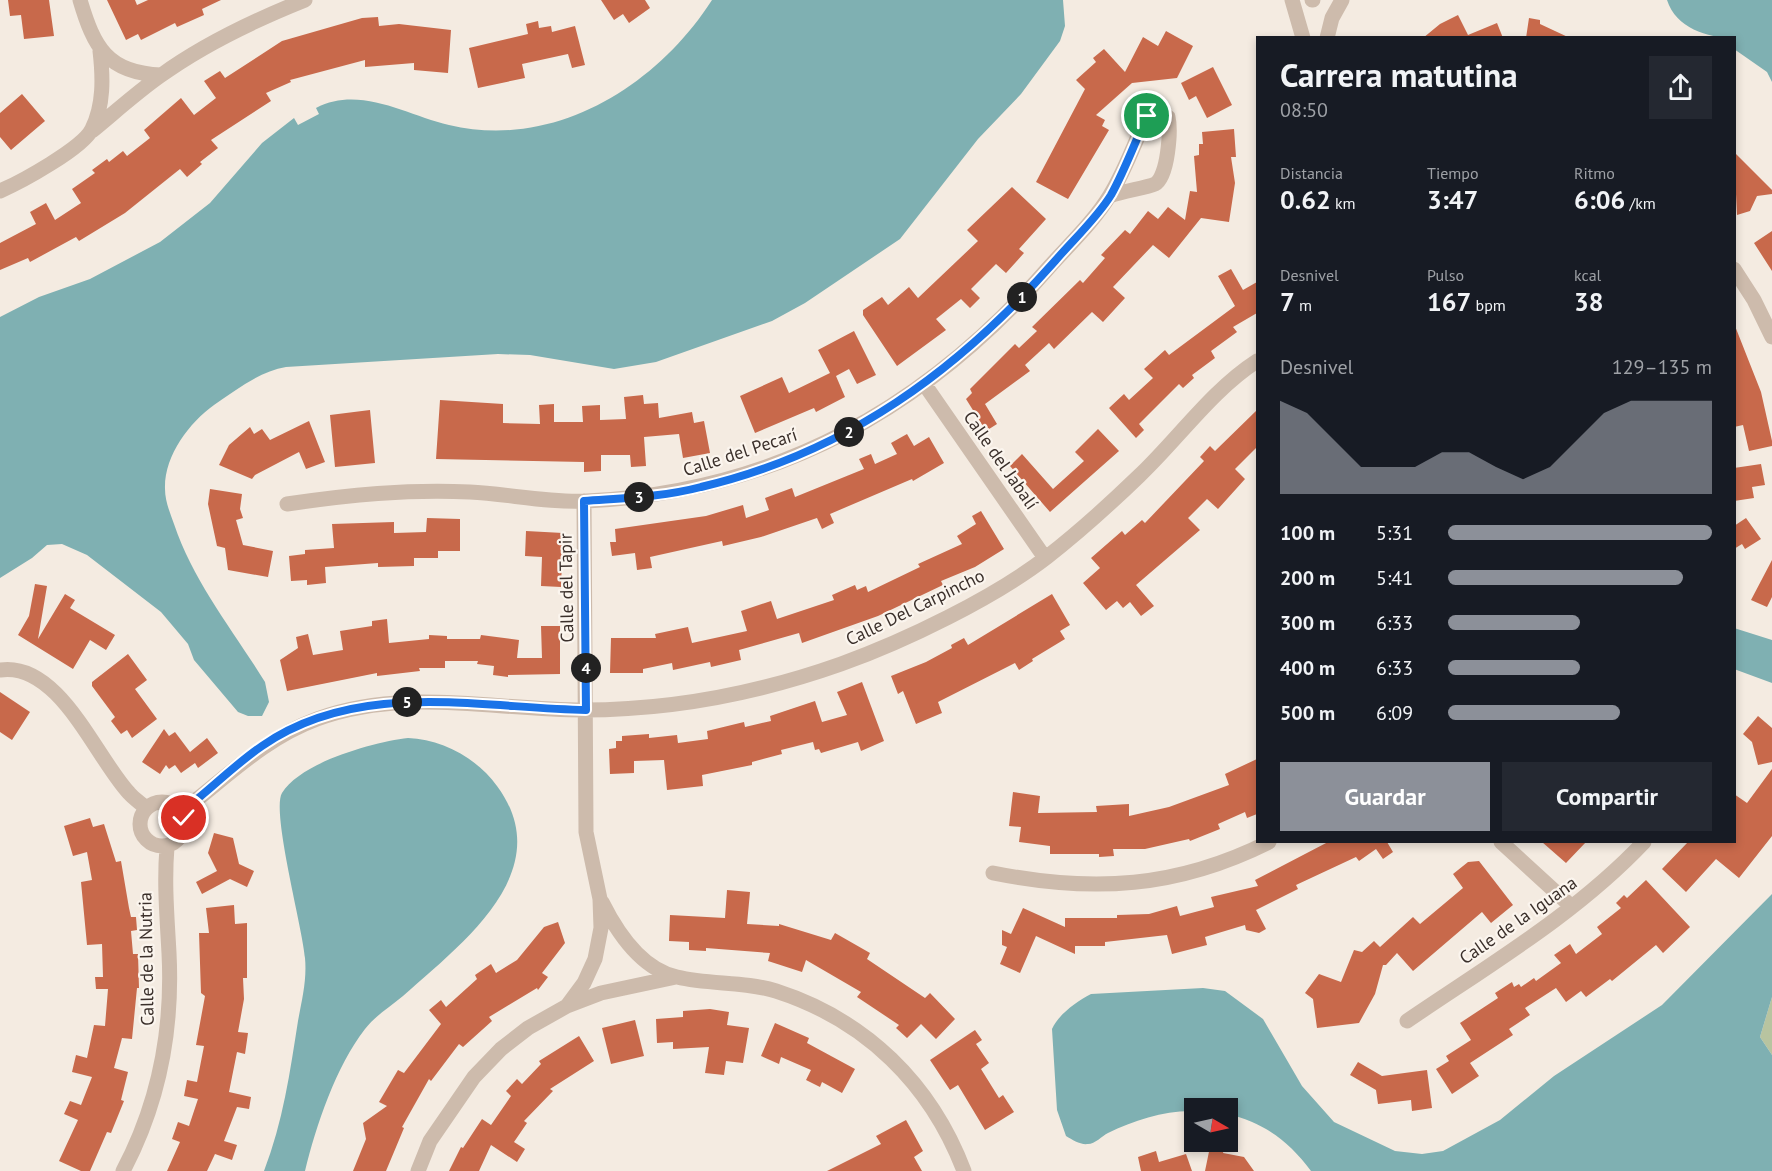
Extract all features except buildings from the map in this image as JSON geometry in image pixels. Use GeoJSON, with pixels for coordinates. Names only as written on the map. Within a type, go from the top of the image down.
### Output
{"type":"FeatureCollection","features":[{"type":"Feature","properties":{"kind":"street"},"geometry":{"type":"LineString","coordinates":[[80,0],[90,34],[100,51],[127,70],[161,75]]}},
{"type":"Feature","properties":{"kind":"street"},"geometry":{"type":"LineString","coordinates":[[0,191],[60,157],[161,75],[223,38],[270,14],[305,0]]}},
{"type":"Feature","properties":{"kind":"street"},"geometry":{"type":"LineString","coordinates":[[1292,0],[1302,36]]}},
{"type":"Feature","properties":{"kind":"street"},"geometry":{"type":"LineString","coordinates":[[1328,36],[1332,18],[1342,0]]}},
{"type":"Feature","properties":{"kind":"street"},"geometry":{"type":"LineString","coordinates":[[92,132],[101,101],[100,51]]}},
{"type":"Feature","properties":{"kind":"street","name":"Calle del Pecarí"},"geometry":{"type":"LineString","coordinates":[[287,504],[354,494],[427,490],[584,501],[659,495],[702,487],[784,460],[853,430],[925,385],[988,331],[1032,287],[1110,196],[1147,116],[1161,112],[1168,117],[1170,126],[1162,177],[1155,184],[1126,189],[1110,196]]}},
{"type":"Feature","properties":{"kind":"street"},"geometry":{"type":"LineString","coordinates":[[1736,272],[1754,300],[1772,337]]}},
{"type":"Feature","properties":{"kind":"street","name":"Calle Del Carpincho"},"geometry":{"type":"LineString","coordinates":[[181,812],[263,745],[290,730],[337,713],[391,702],[426,700],[535,709],[586,710],[666,705],[723,697],[839,665],[882,648],[939,620],[1045,558],[1140,476],[1226,386],[1256,362]]}},
{"type":"Feature","properties":{"kind":"street","name":"Calle del Jabalí"},"geometry":{"type":"LineString","coordinates":[[925,385],[1045,558]]}},
{"type":"Feature","properties":{"kind":"street","name":"Calle del Tapir"},"geometry":{"type":"LineString","coordinates":[[584,501],[586,832],[600,899]]}},
{"type":"Feature","properties":{"kind":"street"},"geometry":{"type":"LineString","coordinates":[[0,670],[22,671],[38,678],[93,740],[128,793],[146,808]]}},
{"type":"Feature","properties":{"kind":"street"},"geometry":{"type":"LineString","coordinates":[[165,802],[181,812],[185,826],[183,833],[174,844],[167,847],[153,845],[142,835],[140,821],[146,808],[165,802]]}},
{"type":"Feature","properties":{"kind":"street"},"geometry":{"type":"LineString","coordinates":[[993,873],[1051,883],[1131,884],[1208,868],[1267,843]]}},
{"type":"Feature","properties":{"kind":"street"},"geometry":{"type":"LineString","coordinates":[[1502,843],[1572,907]]}},
{"type":"Feature","properties":{"kind":"street","name":"Calle de la Iguana"},"geometry":{"type":"LineString","coordinates":[[1407,1021],[1572,907],[1613,874],[1643,843]]}},
{"type":"Feature","properties":{"kind":"street","name":"Calle de la Nutria"},"geometry":{"type":"LineString","coordinates":[[123,1171],[139,1141],[150,1111],[164,1058],[169,987],[164,905],[167,847]]}},
{"type":"Feature","properties":{"kind":"street"},"geometry":{"type":"LineString","coordinates":[[600,899],[613,924],[642,958],[676,977]]}},
{"type":"Feature","properties":{"kind":"street"},"geometry":{"type":"LineString","coordinates":[[567,1006],[584,982],[595,959],[601,928],[600,899]]}},
{"type":"Feature","properties":{"kind":"street"},"geometry":{"type":"LineString","coordinates":[[418,1171],[430,1141],[474,1077],[501,1049],[528,1028],[567,1006],[601,993],[676,977],[736,983],[775,990],[808,1003],[862,1035],[898,1065],[918,1087],[953,1142],[964,1171]]}},
{"type":"Feature","properties":{"kind":"green space"},"geometry":{"type":"Polygon","coordinates":[[[1772,997],[1772,1055],[1760,1037],[1772,997]]]}},
{"type":"Feature","properties":{"kind":"water"},"geometry":{"type":"Polygon","coordinates":[[[712,0],[1063,0],[1065,26],[1060,41],[1021,94],[978,139],[900,239],[805,303],[772,321],[656,362],[614,369],[530,355],[498,354],[286,367],[276,369],[248,382],[205,412],[187,431],[173,453],[166,477],[166,498],[182,546],[192,566],[215,606],[265,682],[269,702],[262,716],[248,716],[238,712],[194,660],[188,644],[161,612],[87,555],[62,544],[47,545],[32,558],[0,578],[0,317],[39,297],[90,279],[160,242],[210,203],[262,143],[294,118],[298,125],[319,114],[316,108],[333,102],[366,101],[383,104],[449,125],[488,130],[527,128],[564,119],[599,104],[632,84],[662,60],[689,31],[712,0]]]}},
{"type":"Feature","properties":{"kind":"water"},"geometry":{"type":"Polygon","coordinates":[[[1667,0],[1772,0],[1772,82],[1767,72],[1736,50],[1736,36],[1713,36],[1703,33],[1685,24],[1671,10],[1667,0]]]}},
{"type":"Feature","properties":{"kind":"water"},"geometry":{"type":"Polygon","coordinates":[[[1736,629],[1772,640],[1772,683],[1736,670],[1736,629]]]}},
{"type":"Feature","properties":{"kind":"water"},"geometry":{"type":"Polygon","coordinates":[[[408,738],[434,742],[458,752],[480,767],[497,786],[513,817],[517,847],[510,876],[495,903],[475,929],[426,976],[365,1029],[336,1078],[315,1135],[305,1171],[264,1171],[271,1153],[285,1097],[305,974],[303,943],[281,822],[282,793],[291,782],[305,772],[339,755],[408,738]]]}},
{"type":"Feature","properties":{"kind":"water"},"geometry":{"type":"Polygon","coordinates":[[[1772,894],[1772,997],[1760,1037],[1772,1055],[1772,1171],[1311,1171],[1294,1151],[1274,1134],[1238,1117],[1238,1098],[1184,1098],[1184,1111],[1139,1120],[1106,1134],[1091,1144],[1077,1142],[1066,1136],[1057,1110],[1052,1029],[1068,1009],[1091,994],[1203,988],[1225,991],[1263,1019],[1302,1086],[1334,1122],[1395,1151],[1422,1154],[1443,1151],[1500,1120],[1554,1076],[1662,1005],[1772,894]]]}},
{"type":"Feature","properties":{"kind":"route"},"geometry":{"type":"LineString","coordinates":[[184,818],[181,812],[263,745],[290,730],[337,713],[391,702],[426,700],[535,709],[586,710],[584,501],[659,495],[702,487],[803,454],[853,430],[925,385],[988,331],[1032,287],[1110,196],[1147,116]]}}]}
